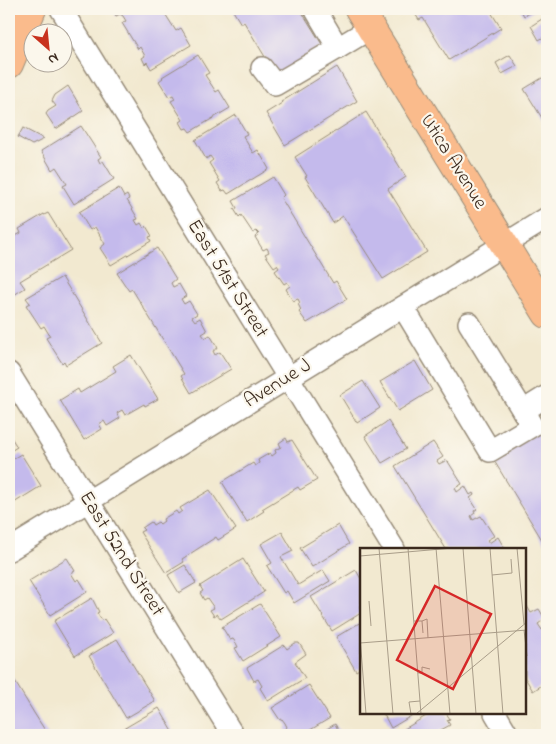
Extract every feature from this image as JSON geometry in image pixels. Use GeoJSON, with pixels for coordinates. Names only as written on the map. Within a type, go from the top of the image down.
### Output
{"type":"FeatureCollection","features":[{"type":"Feature","properties":{"kind":"main road"},"geometry":{"type":"LineString","coordinates":[[9,64],[32,9]]}},
{"type":"Feature","properties":{"kind":"main road","name":"Utica Avenue"},"geometry":{"type":"LineString","coordinates":[[365,18],[547,314]]}},
{"type":"Feature","properties":{"kind":"street","name":"East 51st Street"},"geometry":{"type":"LineString","coordinates":[[61,9],[393,548]]}},
{"type":"Feature","properties":{"kind":"street"},"geometry":{"type":"LineString","coordinates":[[316,9],[338,48]]}},
{"type":"Feature","properties":{"kind":"street"},"geometry":{"type":"LineString","coordinates":[[262,68],[275,85],[338,48],[365,18]]}},
{"type":"Feature","properties":{"kind":"street","name":"Avenue J"},"geometry":{"type":"LineString","coordinates":[[9,550],[547,218]]}},
{"type":"Feature","properties":{"kind":"street"},"geometry":{"type":"LineString","coordinates":[[403,307],[490,451],[532,426],[468,323]]}},
{"type":"Feature","properties":{"kind":"street","name":"East 52nd Street"},"geometry":{"type":"LineString","coordinates":[[9,373],[232,735]]}},
{"type":"Feature","properties":{"kind":"street"},"geometry":{"type":"LineString","coordinates":[[523,411],[547,396]]}},
{"type":"Feature","properties":{"kind":"street"},"geometry":{"type":"LineString","coordinates":[[495,714],[508,735]]}},
{"type":"Feature","properties":{"kind":"building"},"geometry":{"type":"Polygon","coordinates":[[[112,9],[162,9],[176,31],[181,28],[191,45],[151,69],[142,58],[145,56],[140,47],[138,49],[122,23],[126,21],[123,16],[120,14],[116,16],[112,9]]]}},
{"type":"Feature","properties":{"kind":"building"},"geometry":{"type":"Polygon","coordinates":[[[232,9],[300,9],[323,46],[276,75],[244,22],[241,24],[232,9]]]}},
{"type":"Feature","properties":{"kind":"building"},"geometry":{"type":"Polygon","coordinates":[[[412,9],[489,9],[501,28],[449,60],[423,18],[419,20],[412,9]]]}},
{"type":"Feature","properties":{"kind":"building"},"geometry":{"type":"Polygon","coordinates":[[[520,9],[538,9],[524,16],[520,9]]]}},
{"type":"Feature","properties":{"kind":"building"},"geometry":{"type":"Polygon","coordinates":[[[545,17],[547,20],[547,35],[539,40],[531,26],[545,17]]]}},
{"type":"Feature","properties":{"kind":"building"},"geometry":{"type":"Polygon","coordinates":[[[198,55],[209,73],[205,75],[216,92],[219,90],[230,108],[190,132],[187,128],[184,129],[180,122],[183,120],[171,101],[175,99],[173,95],[169,97],[159,81],[162,77],[198,55]]]}},
{"type":"Feature","properties":{"kind":"building"},"geometry":{"type":"Polygon","coordinates":[[[510,55],[517,66],[502,74],[496,63],[510,55]]]}},
{"type":"Feature","properties":{"kind":"building"},"geometry":{"type":"Polygon","coordinates":[[[337,67],[357,101],[285,145],[266,113],[337,67]]]}},
{"type":"Feature","properties":{"kind":"building"},"geometry":{"type":"Polygon","coordinates":[[[547,75],[547,126],[524,89],[547,75]]]}},
{"type":"Feature","properties":{"kind":"building"},"geometry":{"type":"Polygon","coordinates":[[[68,86],[83,111],[56,129],[46,114],[56,106],[52,101],[55,95],[68,86]]]}},
{"type":"Feature","properties":{"kind":"building"},"geometry":{"type":"Polygon","coordinates":[[[366,112],[406,177],[388,189],[427,252],[383,279],[343,216],[333,223],[295,157],[366,112]]]}},
{"type":"Feature","properties":{"kind":"building"},"geometry":{"type":"Polygon","coordinates":[[[236,115],[247,134],[243,136],[253,153],[258,150],[269,169],[228,194],[225,190],[222,191],[217,183],[220,181],[209,163],[213,160],[210,156],[206,159],[195,140],[236,115]]]}},
{"type":"Feature","properties":{"kind":"building"},"geometry":{"type":"Polygon","coordinates":[[[81,126],[101,157],[98,159],[100,163],[103,161],[114,179],[74,204],[63,186],[67,184],[56,167],[52,170],[41,151],[81,126]]]}},
{"type":"Feature","properties":{"kind":"building"},"geometry":{"type":"Polygon","coordinates":[[[23,128],[44,139],[32,145],[18,137],[23,128]]]}},
{"type":"Feature","properties":{"kind":"building"},"geometry":{"type":"Polygon","coordinates":[[[273,177],[284,195],[281,198],[333,283],[336,281],[347,299],[307,323],[299,312],[301,310],[298,299],[293,301],[286,289],[290,286],[287,282],[284,284],[275,271],[279,268],[277,265],[274,267],[265,254],[269,252],[267,248],[263,250],[255,237],[259,234],[256,231],[253,233],[241,215],[239,217],[234,209],[237,208],[233,201],[273,177]]]}},
{"type":"Feature","properties":{"kind":"building"},"geometry":{"type":"Polygon","coordinates":[[[119,188],[124,197],[127,195],[129,199],[127,200],[138,219],[135,220],[138,225],[141,223],[144,228],[146,226],[152,236],[149,237],[151,241],[111,265],[100,248],[105,244],[95,227],[90,230],[79,212],[119,188]]]}},
{"type":"Feature","properties":{"kind":"building"},"geometry":{"type":"Polygon","coordinates":[[[48,213],[71,250],[20,281],[25,288],[9,298],[9,237],[10,239],[21,233],[19,229],[48,213]]]}},
{"type":"Feature","properties":{"kind":"building"},"geometry":{"type":"Polygon","coordinates":[[[157,248],[176,279],[171,283],[173,287],[179,284],[186,296],[181,299],[184,304],[189,301],[197,314],[192,317],[195,321],[200,318],[207,331],[202,334],[205,338],[210,335],[218,348],[213,351],[215,355],[220,352],[231,369],[191,393],[181,376],[184,374],[132,289],[129,291],[117,273],[157,248]]]}},
{"type":"Feature","properties":{"kind":"building"},"geometry":{"type":"Polygon","coordinates":[[[62,277],[102,343],[66,365],[64,361],[62,363],[46,338],[50,336],[44,326],[41,328],[26,305],[30,303],[26,298],[62,277]]]}},
{"type":"Feature","properties":{"kind":"building"},"geometry":{"type":"Polygon","coordinates":[[[131,355],[158,399],[145,406],[144,404],[125,415],[122,410],[117,413],[120,418],[107,426],[104,421],[99,424],[102,429],[84,440],[60,400],[78,389],[80,393],[116,371],[113,366],[131,355]]]}},
{"type":"Feature","properties":{"kind":"building"},"geometry":{"type":"Polygon","coordinates":[[[415,361],[432,390],[398,411],[380,382],[415,361]]]}},
{"type":"Feature","properties":{"kind":"building"},"geometry":{"type":"Polygon","coordinates":[[[363,381],[380,408],[357,423],[340,395],[363,381]]]}},
{"type":"Feature","properties":{"kind":"building"},"geometry":{"type":"Polygon","coordinates":[[[388,421],[406,449],[382,463],[365,436],[388,421]]]}},
{"type":"Feature","properties":{"kind":"building"},"geometry":{"type":"Polygon","coordinates":[[[547,426],[547,548],[493,459],[547,426]]]}},
{"type":"Feature","properties":{"kind":"building"},"geometry":{"type":"Polygon","coordinates":[[[9,434],[17,447],[9,452],[9,434]]]}},
{"type":"Feature","properties":{"kind":"building"},"geometry":{"type":"Polygon","coordinates":[[[286,438],[288,442],[292,440],[317,480],[300,490],[298,487],[262,509],[264,511],[247,522],[222,482],[253,463],[255,466],[259,463],[258,460],[270,453],[272,456],[276,453],[275,450],[281,447],[279,443],[286,438]]]}},
{"type":"Feature","properties":{"kind":"building"},"geometry":{"type":"Polygon","coordinates":[[[433,442],[443,457],[437,461],[439,464],[447,460],[462,484],[455,488],[457,492],[465,486],[470,495],[473,493],[474,495],[470,498],[477,509],[471,516],[473,520],[481,516],[494,536],[487,540],[489,543],[498,537],[504,548],[445,548],[395,466],[433,442]]]}},
{"type":"Feature","properties":{"kind":"building"},"geometry":{"type":"Polygon","coordinates":[[[21,454],[41,486],[9,506],[9,461],[21,454]]]}},
{"type":"Feature","properties":{"kind":"building"},"geometry":{"type":"Polygon","coordinates":[[[210,490],[236,529],[218,540],[216,537],[182,559],[184,562],[166,573],[140,532],[144,530],[142,528],[151,522],[153,525],[158,522],[160,524],[164,521],[163,519],[176,511],[178,514],[182,511],[180,508],[210,490]]]}},
{"type":"Feature","properties":{"kind":"building"},"geometry":{"type":"Polygon","coordinates":[[[338,525],[349,544],[312,567],[300,548],[338,525]]]}},
{"type":"Feature","properties":{"kind":"building"},"geometry":{"type":"Polygon","coordinates":[[[282,532],[293,551],[281,557],[298,585],[323,570],[330,581],[294,603],[287,591],[284,593],[267,566],[272,563],[261,544],[282,532]]]}},
{"type":"Feature","properties":{"kind":"building"},"geometry":{"type":"Polygon","coordinates":[[[67,558],[75,571],[71,573],[76,581],[79,579],[87,592],[50,615],[29,581],[67,558]]]}},
{"type":"Feature","properties":{"kind":"building"},"geometry":{"type":"Polygon","coordinates":[[[243,559],[264,592],[221,619],[217,614],[214,616],[210,610],[214,608],[207,598],[204,600],[200,593],[203,591],[200,586],[243,559]]]}},
{"type":"Feature","properties":{"kind":"building"},"geometry":{"type":"Polygon","coordinates":[[[185,565],[196,583],[179,593],[168,575],[185,565]]]}},
{"type":"Feature","properties":{"kind":"building"},"geometry":{"type":"Polygon","coordinates":[[[356,570],[360,577],[360,614],[332,631],[311,597],[356,570]]]}},
{"type":"Feature","properties":{"kind":"building"},"geometry":{"type":"Polygon","coordinates":[[[92,598],[99,612],[97,613],[102,621],[104,619],[113,633],[75,656],[54,621],[92,598]]]}},
{"type":"Feature","properties":{"kind":"building"},"geometry":{"type":"Polygon","coordinates":[[[260,604],[281,637],[243,661],[235,648],[238,647],[236,643],[233,639],[230,640],[222,627],[260,604]]]}},
{"type":"Feature","properties":{"kind":"building"},"geometry":{"type":"Polygon","coordinates":[[[526,605],[531,613],[539,609],[545,619],[538,624],[542,630],[547,627],[547,682],[533,691],[526,680],[526,605]]]}},
{"type":"Feature","properties":{"kind":"building"},"geometry":{"type":"Polygon","coordinates":[[[360,623],[360,669],[356,671],[336,637],[360,623]]]}},
{"type":"Feature","properties":{"kind":"building"},"geometry":{"type":"Polygon","coordinates":[[[117,639],[155,701],[126,718],[89,656],[117,639]]]}},
{"type":"Feature","properties":{"kind":"building"},"geometry":{"type":"Polygon","coordinates":[[[295,643],[299,643],[306,654],[295,662],[305,678],[268,701],[260,688],[262,686],[258,679],[254,681],[247,668],[284,645],[287,649],[295,643]]]}},
{"type":"Feature","properties":{"kind":"building"},"geometry":{"type":"Polygon","coordinates":[[[9,672],[34,713],[48,735],[9,735],[9,672]]]}},
{"type":"Feature","properties":{"kind":"building"},"geometry":{"type":"Polygon","coordinates":[[[309,685],[330,718],[302,735],[290,735],[285,728],[287,727],[285,723],[282,719],[280,720],[272,708],[309,685]]]}},
{"type":"Feature","properties":{"kind":"building"},"geometry":{"type":"Polygon","coordinates":[[[159,708],[175,735],[120,735],[118,732],[159,708]]]}},
{"type":"Feature","properties":{"kind":"building"},"geometry":{"type":"Polygon","coordinates":[[[384,714],[414,714],[391,728],[384,714]]]}},
{"type":"Feature","properties":{"kind":"building"},"geometry":{"type":"Polygon","coordinates":[[[429,714],[447,714],[450,719],[447,720],[450,725],[432,735],[396,734],[429,714]]]}},
{"type":"Feature","properties":{"kind":"building"},"geometry":{"type":"Polygon","coordinates":[[[335,724],[341,735],[317,735],[335,724]]]}}]}
